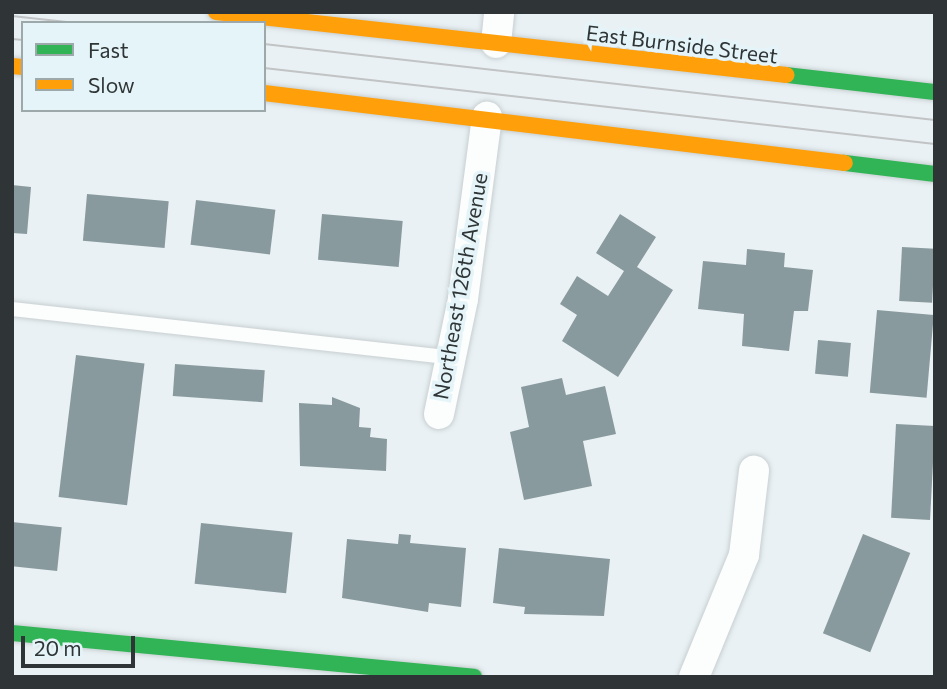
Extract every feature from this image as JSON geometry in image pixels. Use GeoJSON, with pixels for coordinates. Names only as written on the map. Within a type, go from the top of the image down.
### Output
{"type":"FeatureCollection","features":[{"type":"Feature","properties":{"kind":"street","name":"East Burnside Street"},"geometry":{"type":"LineString","coordinates":[[216,12],[935,92]]}},
{"type":"Feature","properties":{"kind":"street"},"geometry":{"type":"LineString","coordinates":[[496,43],[499,12]]}},
{"type":"Feature","properties":{"kind":"street"},"geometry":{"type":"LineString","coordinates":[[266,93],[487,117],[935,174]]}},
{"type":"Feature","properties":{"kind":"street","name":"Northeast 126th Avenue"},"geometry":{"type":"LineString","coordinates":[[439,414],[446,357],[463,299],[487,117]]}},
{"type":"Feature","properties":{"kind":"street"},"geometry":{"type":"LineString","coordinates":[[694,677],[744,555],[754,471]]}},
{"type":"Feature","properties":{"kind":"street"},"geometry":{"type":"LineString","coordinates":[[12,633],[474,677]]}},
{"type":"Feature","properties":{"kind":"lane"},"geometry":{"type":"LineString","coordinates":[[12,309],[446,357]]}},
{"type":"Feature","properties":{"kind":"building"},"geometry":{"type":"Polygon","coordinates":[[[12,185],[31,187],[27,234],[12,233],[12,185]]]}},
{"type":"Feature","properties":{"kind":"building"},"geometry":{"type":"Polygon","coordinates":[[[87,194],[169,201],[165,248],[83,241],[87,194]]]}},
{"type":"Feature","properties":{"kind":"building"},"geometry":{"type":"Polygon","coordinates":[[[196,200],[275,210],[270,254],[191,245],[196,200]]]}},
{"type":"Feature","properties":{"kind":"building"},"geometry":{"type":"Polygon","coordinates":[[[322,214],[403,221],[399,267],[318,260],[322,214]]]}},
{"type":"Feature","properties":{"kind":"building"},"geometry":{"type":"Polygon","coordinates":[[[620,214],[656,237],[637,267],[673,290],[618,377],[562,341],[577,315],[560,304],[577,276],[608,296],[624,271],[596,253],[620,214]]]}},
{"type":"Feature","properties":{"kind":"building"},"geometry":{"type":"Polygon","coordinates":[[[902,247],[935,249],[932,303],[899,301],[902,247]]]}},
{"type":"Feature","properties":{"kind":"building"},"geometry":{"type":"Polygon","coordinates":[[[747,249],[785,253],[784,267],[813,270],[808,311],[794,311],[789,351],[742,346],[744,314],[698,309],[703,261],[746,265],[747,249]]]}},
{"type":"Feature","properties":{"kind":"building"},"geometry":{"type":"Polygon","coordinates":[[[877,310],[934,315],[927,398],[870,393],[877,310]]]}},
{"type":"Feature","properties":{"kind":"building"},"geometry":{"type":"Polygon","coordinates":[[[818,340],[851,343],[848,377],[815,374],[818,340]]]}},
{"type":"Feature","properties":{"kind":"building"},"geometry":{"type":"Polygon","coordinates":[[[76,355],[144,363],[127,505],[59,497],[76,355]]]}},
{"type":"Feature","properties":{"kind":"building"},"geometry":{"type":"Polygon","coordinates":[[[175,364],[265,370],[263,402],[173,396],[175,364]]]}},
{"type":"Feature","properties":{"kind":"building"},"geometry":{"type":"Polygon","coordinates":[[[562,378],[566,395],[605,386],[616,434],[583,441],[592,486],[524,500],[510,432],[529,427],[521,387],[562,378]]]}},
{"type":"Feature","properties":{"kind":"building"},"geometry":{"type":"Polygon","coordinates":[[[332,397],[360,408],[359,427],[371,428],[370,437],[387,439],[386,471],[300,466],[299,403],[332,405],[332,397]]]}},
{"type":"Feature","properties":{"kind":"building"},"geometry":{"type":"Polygon","coordinates":[[[896,424],[935,426],[930,520],[891,518],[896,424]]]}},
{"type":"Feature","properties":{"kind":"building"},"geometry":{"type":"Polygon","coordinates":[[[12,522],[62,527],[57,571],[12,566],[12,522]]]}},
{"type":"Feature","properties":{"kind":"building"},"geometry":{"type":"Polygon","coordinates":[[[201,523],[292,533],[286,593],[195,584],[201,523]]]}},
{"type":"Feature","properties":{"kind":"building"},"geometry":{"type":"Polygon","coordinates":[[[399,534],[411,535],[410,543],[466,548],[461,607],[429,603],[428,612],[342,598],[347,539],[398,544],[399,534]]]}},
{"type":"Feature","properties":{"kind":"building"},"geometry":{"type":"Polygon","coordinates":[[[863,534],[910,553],[870,652],[823,633],[863,534]]]}},
{"type":"Feature","properties":{"kind":"building"},"geometry":{"type":"Polygon","coordinates":[[[499,548],[610,559],[604,616],[524,614],[525,607],[493,603],[499,548]]]}},
{"type":"Feature","properties":{"kind":"tram line"},"geometry":{"type":"LineString","coordinates":[[12,16],[58,21]]}},
{"type":"Feature","properties":{"kind":"tram line"},"geometry":{"type":"LineString","coordinates":[[12,39],[21,40]]}},
{"type":"Feature","properties":{"kind":"tram line"},"geometry":{"type":"LineString","coordinates":[[266,44],[935,120]]}},
{"type":"Feature","properties":{"kind":"tram line"},"geometry":{"type":"LineString","coordinates":[[266,68],[935,144]]}},
{"type":"Feature","properties":{"kind":"traffic: fast"},"geometry":{"type":"LineString","coordinates":[[787,75],[935,92]]}},
{"type":"Feature","properties":{"kind":"traffic: fast"},"geometry":{"type":"LineString","coordinates":[[845,163],[935,174]]}},
{"type":"Feature","properties":{"kind":"traffic: fast"},"geometry":{"type":"LineString","coordinates":[[12,633],[474,677]]}},
{"type":"Feature","properties":{"kind":"traffic: slow"},"geometry":{"type":"LineString","coordinates":[[216,12],[787,75]]}},
{"type":"Feature","properties":{"kind":"traffic: slow"},"geometry":{"type":"LineString","coordinates":[[12,66],[21,67]]}},
{"type":"Feature","properties":{"kind":"traffic: slow"},"geometry":{"type":"LineString","coordinates":[[266,93],[845,163]]}}]}
